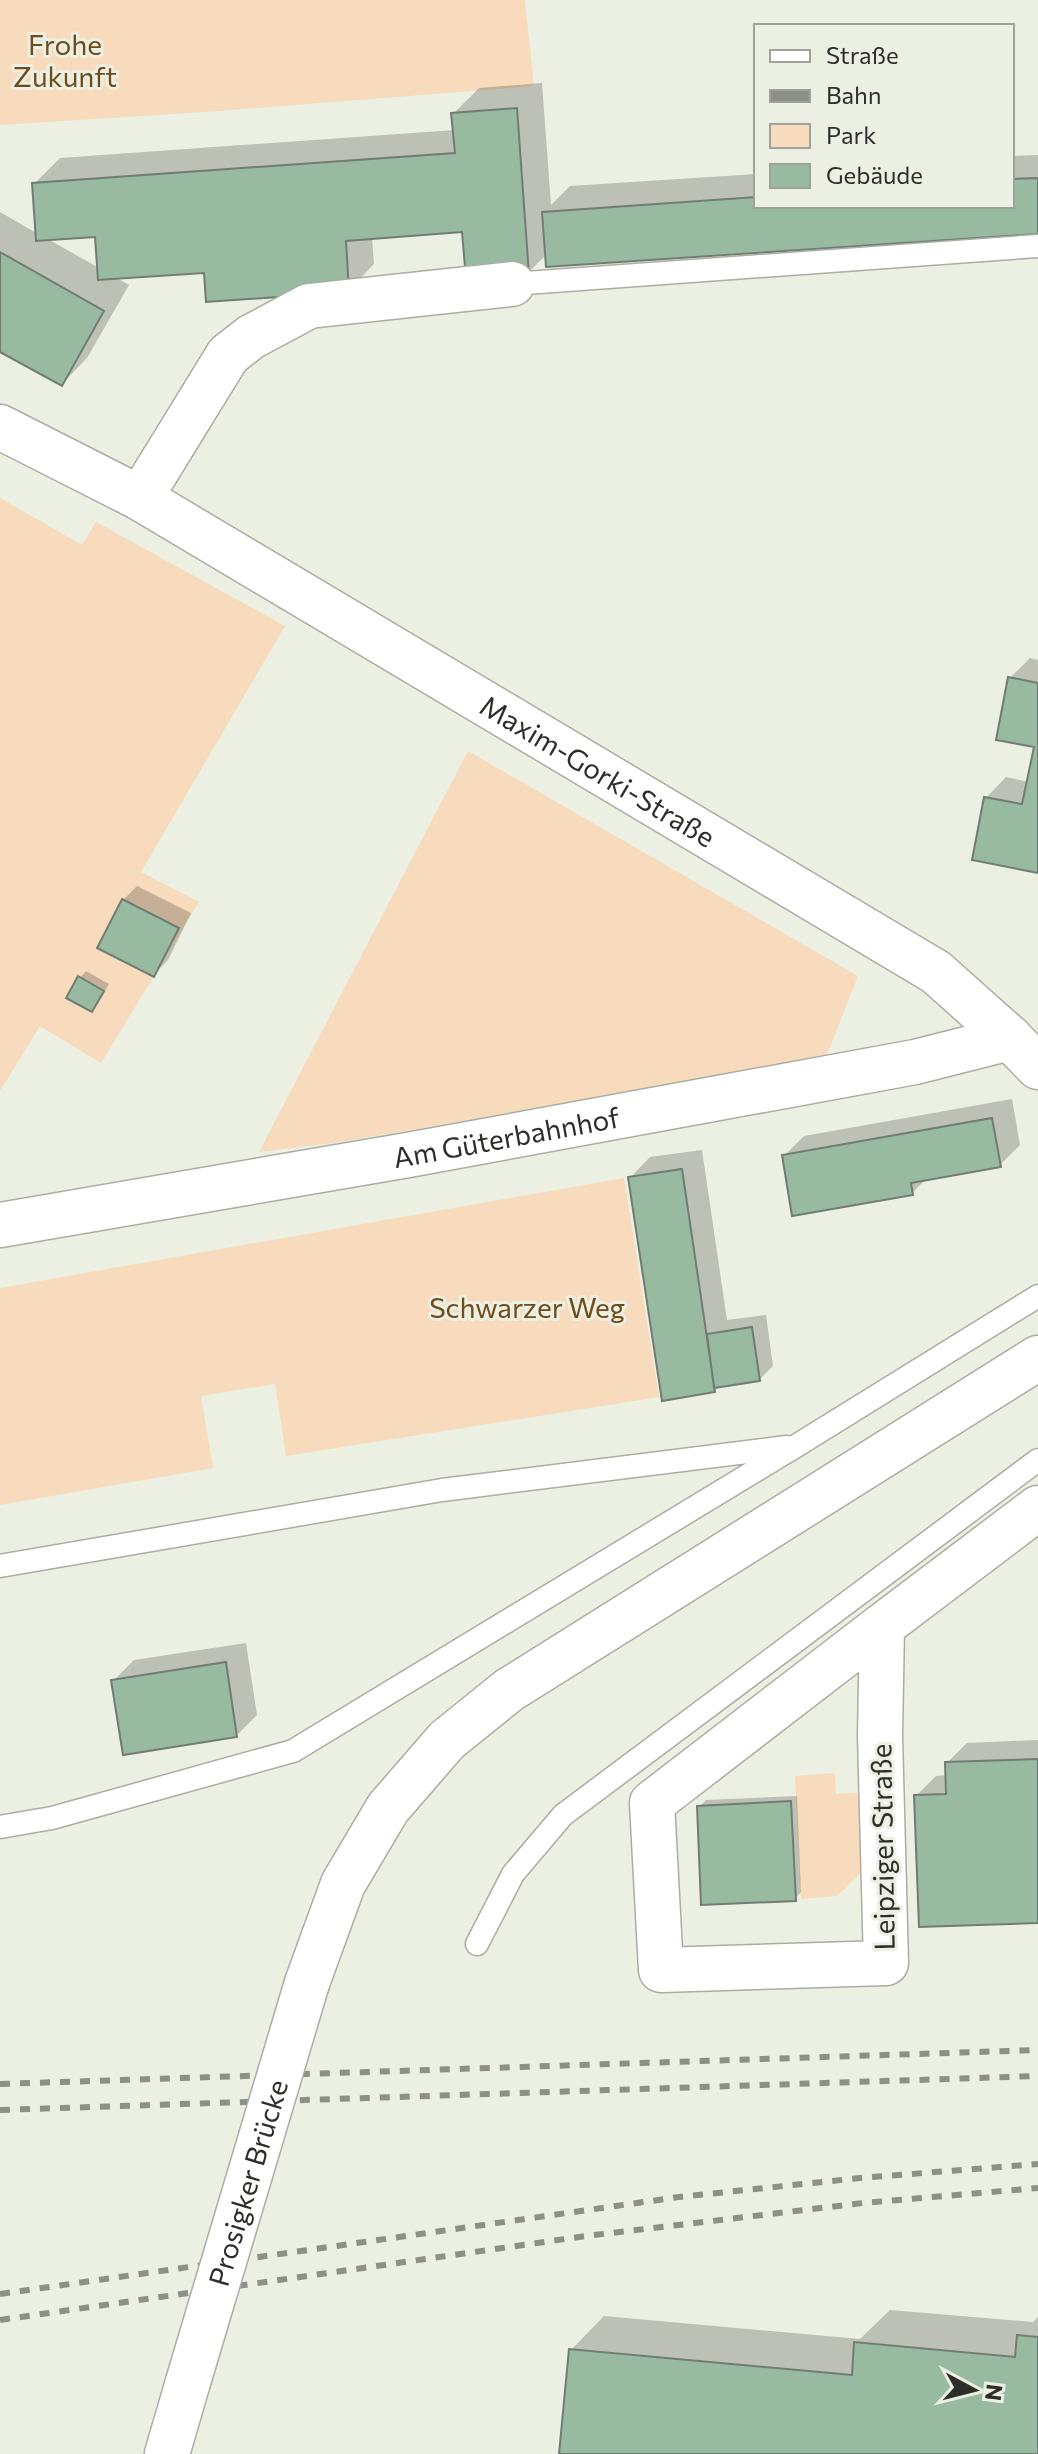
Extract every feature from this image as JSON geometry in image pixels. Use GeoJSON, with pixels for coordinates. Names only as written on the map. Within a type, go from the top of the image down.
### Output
{"type":"FeatureCollection","features":[{"type":"Feature","properties":{"kind":"street"},"geometry":{"type":"LineString","coordinates":[[140,498],[228,355],[251,337],[309,306],[512,284]]}},
{"type":"Feature","properties":{"kind":"street","name":"Maxim-Gorki-Straße"},"geometry":{"type":"LineString","coordinates":[[0,427],[140,498],[936,972],[1024,1053]]}},
{"type":"Feature","properties":{"kind":"street","name":"Am Güterbahnhof"},"geometry":{"type":"LineString","coordinates":[[0,1225],[408,1155],[915,1062],[1024,1053]]}},
{"type":"Feature","properties":{"kind":"street","name":"Prosigker Brücke"},"geometry":{"type":"LineString","coordinates":[[167,2454],[307,1983],[343,1884],[388,1808],[447,1740],[509,1690],[1038,1358]]}},
{"type":"Feature","properties":{"kind":"street","name":"Leipziger Straße"},"geometry":{"type":"LineString","coordinates":[[882,1626],[880,1736],[886,1963],[661,1970],[652,1803],[882,1626],[1038,1508]]}},
{"type":"Feature","properties":{"kind":"lane"},"geometry":{"type":"LineString","coordinates":[[512,284],[1038,246]]}},
{"type":"Feature","properties":{"kind":"lane"},"geometry":{"type":"LineString","coordinates":[[0,1827],[52,1818],[293,1751],[1038,1296]]}},
{"type":"Feature","properties":{"kind":"lane"},"geometry":{"type":"LineString","coordinates":[[0,1566],[442,1490],[796,1446]]}},
{"type":"Feature","properties":{"kind":"lane"},"geometry":{"type":"LineString","coordinates":[[477,1944],[513,1874],[563,1815],[1038,1460]]}},
{"type":"Feature","properties":{"kind":"green space","name":"Frohe Zukunft"},"geometry":{"type":"Polygon","coordinates":[[[0,0],[525,0],[534,86],[0,125],[0,0]]]}},
{"type":"Feature","properties":{"kind":"green space"},"geometry":{"type":"Polygon","coordinates":[[[0,498],[82,545],[96,522],[285,626],[141,872],[199,902],[101,1063],[40,1026],[0,1091],[0,498]]]}},
{"type":"Feature","properties":{"kind":"green space"},"geometry":{"type":"Polygon","coordinates":[[[468,751],[858,976],[825,1060],[334,1143],[259,1152],[468,751]]]}},
{"type":"Feature","properties":{"kind":"green space","name":"Schwarzer Weg"},"geometry":{"type":"Polygon","coordinates":[[[624,1178],[659,1397],[286,1456],[275,1384],[201,1396],[213,1468],[0,1505],[0,1288],[624,1178]]]}},
{"type":"Feature","properties":{"kind":"green space"},"geometry":{"type":"Polygon","coordinates":[[[835,1773],[836,1794],[871,1792],[873,1846],[860,1874],[837,1896],[801,1899],[795,1776],[835,1773]]]}},
{"type":"Feature","properties":{"kind":"building"},"geometry":{"type":"Polygon","coordinates":[[[517,108],[529,275],[466,279],[462,232],[346,241],[349,292],[206,302],[204,273],[98,280],[95,237],[36,241],[32,183],[455,153],[451,113],[517,108]]]}},
{"type":"Feature","properties":{"kind":"building"},"geometry":{"type":"Polygon","coordinates":[[[1038,178],[1038,234],[546,267],[542,212],[754,197],[754,208],[1014,208],[1014,179],[1038,178]]]}},
{"type":"Feature","properties":{"kind":"building"},"geometry":{"type":"Polygon","coordinates":[[[0,252],[104,311],[62,386],[0,352],[0,252]]]}},
{"type":"Feature","properties":{"kind":"building"},"geometry":{"type":"Polygon","coordinates":[[[1008,677],[1038,683],[1038,873],[972,860],[984,797],[1022,804],[1034,747],[996,740],[1008,677]]]}},
{"type":"Feature","properties":{"kind":"building"},"geometry":{"type":"Polygon","coordinates":[[[122,899],[179,928],[154,977],[97,948],[122,899]]]}},
{"type":"Feature","properties":{"kind":"building"},"geometry":{"type":"Polygon","coordinates":[[[78,976],[104,991],[92,1012],[66,998],[78,976]]]}},
{"type":"Feature","properties":{"kind":"building"},"geometry":{"type":"Polygon","coordinates":[[[992,1118],[1001,1167],[911,1183],[913,1195],[792,1216],[782,1155],[992,1118]]]}},
{"type":"Feature","properties":{"kind":"building"},"geometry":{"type":"Polygon","coordinates":[[[682,1169],[715,1392],[662,1401],[628,1177],[682,1169]]]}},
{"type":"Feature","properties":{"kind":"building"},"geometry":{"type":"Polygon","coordinates":[[[752,1327],[760,1381],[714,1388],[707,1334],[752,1327]]]}},
{"type":"Feature","properties":{"kind":"building"},"geometry":{"type":"Polygon","coordinates":[[[226,1662],[237,1737],[123,1755],[111,1680],[226,1662]]]}},
{"type":"Feature","properties":{"kind":"building"},"geometry":{"type":"Polygon","coordinates":[[[1038,1759],[1038,1923],[919,1927],[914,1795],[946,1794],[945,1762],[1038,1759]]]}},
{"type":"Feature","properties":{"kind":"building"},"geometry":{"type":"Polygon","coordinates":[[[791,1801],[796,1901],[701,1905],[697,1806],[791,1801]]]}},
{"type":"Feature","properties":{"kind":"building"},"geometry":{"type":"Polygon","coordinates":[[[1017,2335],[1038,2337],[1038,2454],[559,2454],[569,2349],[852,2375],[854,2342],[1015,2357],[1017,2335]]]}},
{"type":"Feature","properties":{"kind":"railway"},"geometry":{"type":"LineString","coordinates":[[0,2084],[1038,2050]]}},
{"type":"Feature","properties":{"kind":"railway"},"geometry":{"type":"LineString","coordinates":[[0,2110],[1038,2076]]}},
{"type":"Feature","properties":{"kind":"railway"},"geometry":{"type":"LineString","coordinates":[[0,2294],[679,2197],[1038,2164]]}},
{"type":"Feature","properties":{"kind":"railway"},"geometry":{"type":"LineString","coordinates":[[0,2320],[586,2236],[863,2203],[1038,2188]]}}]}
